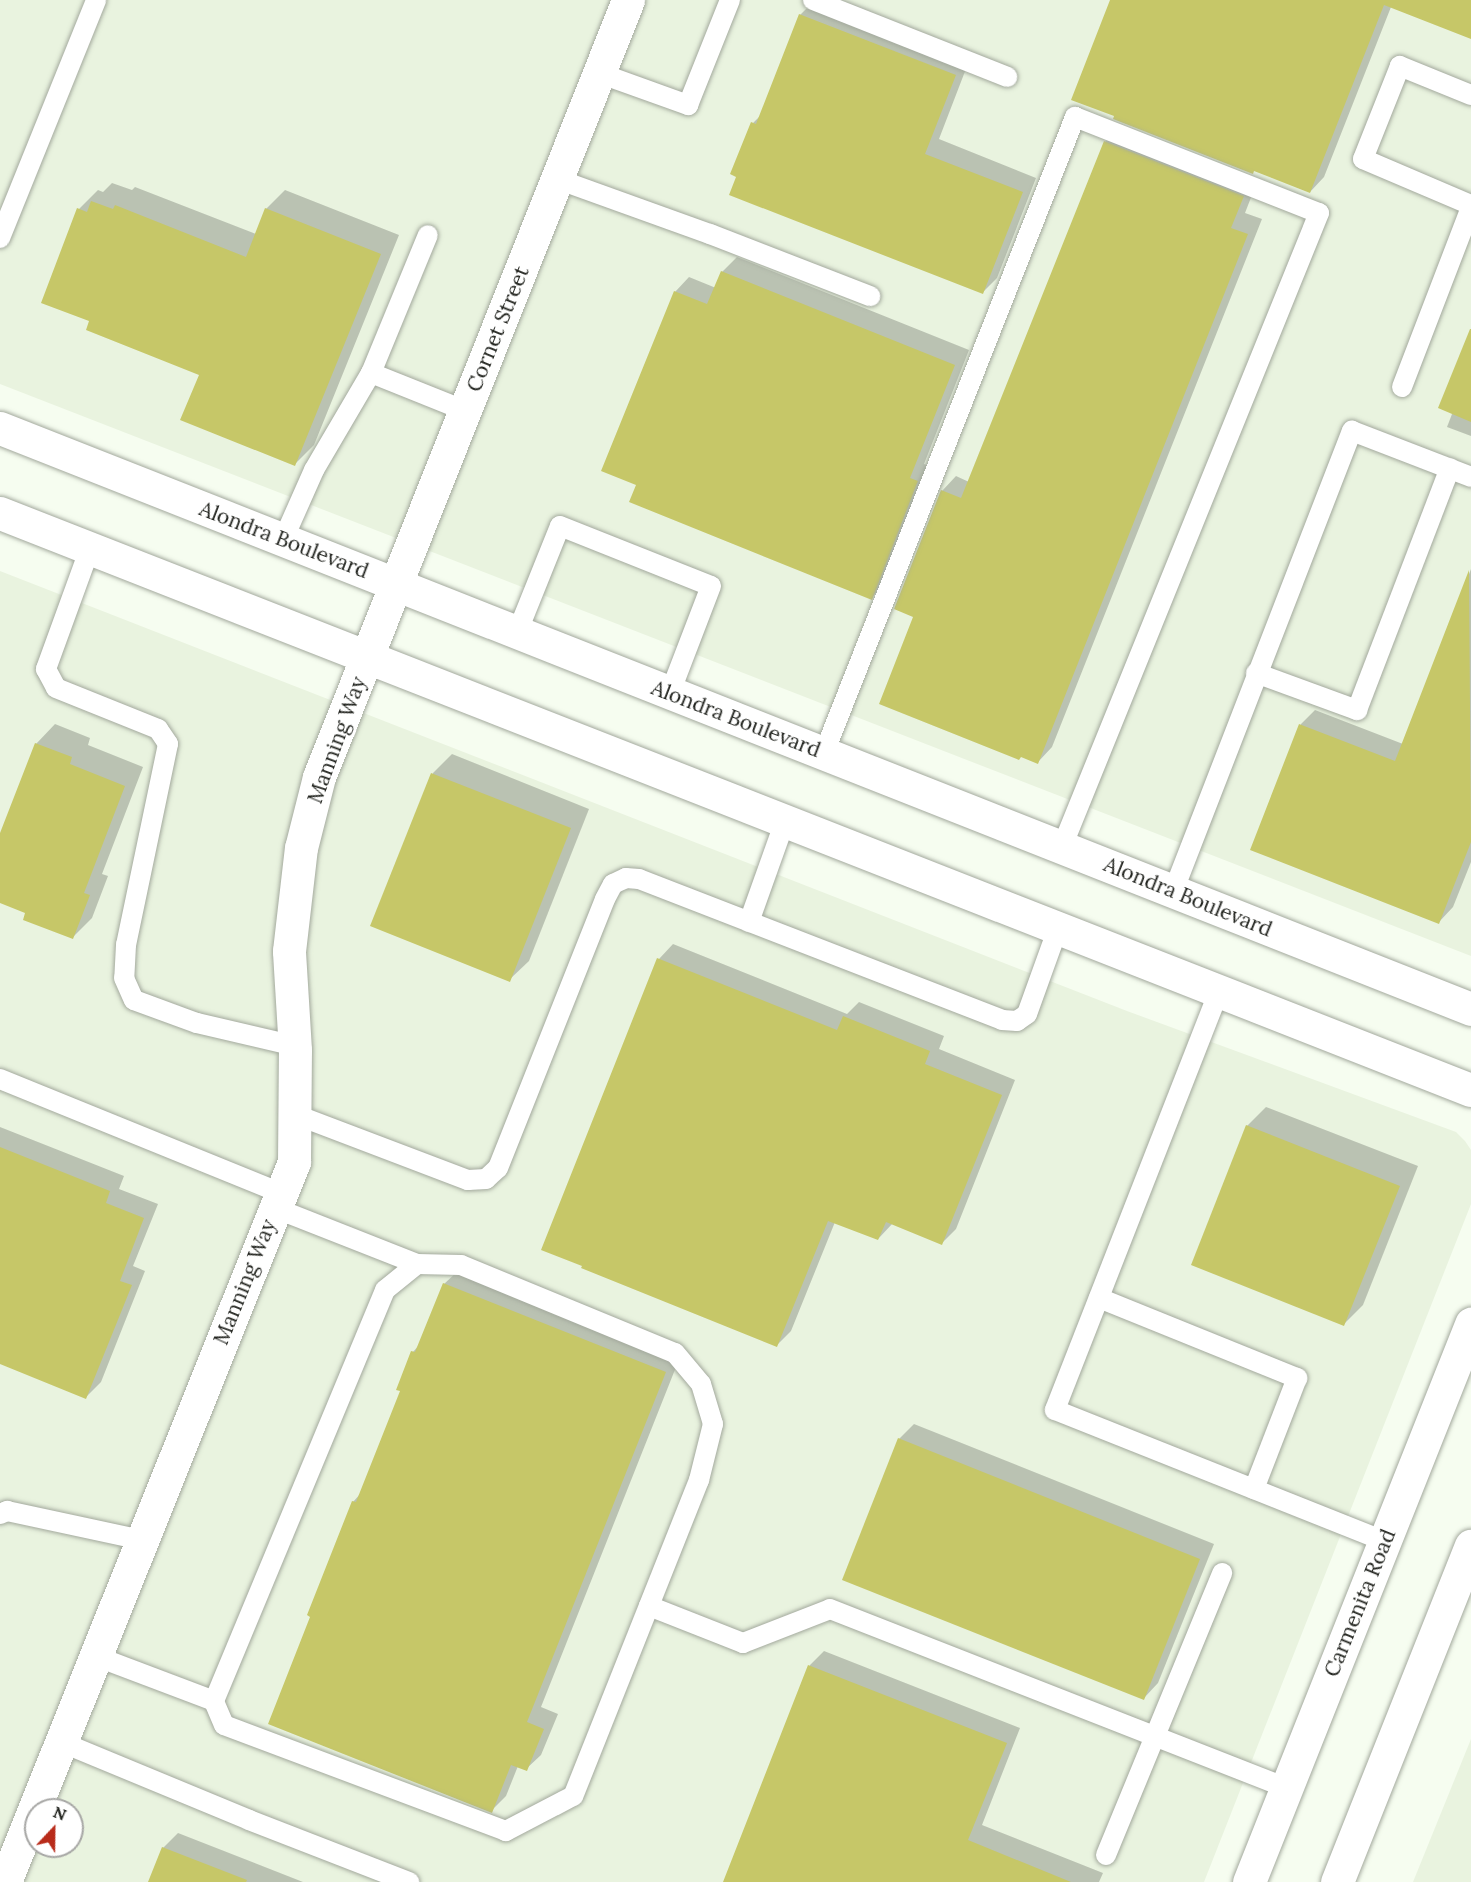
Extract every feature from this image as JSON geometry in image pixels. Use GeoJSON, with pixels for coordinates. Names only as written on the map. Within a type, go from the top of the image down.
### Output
{"type":"FeatureCollection","features":[{"type":"Feature","properties":{"kind":"main road","name":"Cornet Street"},"geometry":{"type":"LineString","coordinates":[[368,657],[599,73],[624,1]]}},
{"type":"Feature","properties":{"kind":"main road","name":"Alondra Boulevard"},"geometry":{"type":"LineString","coordinates":[[0,428],[1471,1009]]}},
{"type":"Feature","properties":{"kind":"main road"},"geometry":{"type":"LineString","coordinates":[[0,513],[1471,1090]]}},
{"type":"Feature","properties":{"kind":"main road","name":"Manning Way"},"geometry":{"type":"LineString","coordinates":[[5,1882],[294,1162],[295,1046],[289,951],[301,848],[319,777],[368,657]]}},
{"type":"Feature","properties":{"kind":"main road","name":"Carmenita Road"},"geometry":{"type":"LineString","coordinates":[[1249,1882],[1471,1324]]}},
{"type":"Feature","properties":{"kind":"main road"},"geometry":{"type":"LineString","coordinates":[[1337,1882],[1471,1546]]}},
{"type":"Feature","properties":{"kind":"lane"},"geometry":{"type":"LineString","coordinates":[[0,238],[96,0]]}},
{"type":"Feature","properties":{"kind":"lane"},"geometry":{"type":"LineString","coordinates":[[599,73],[688,105],[730,0]]}},
{"type":"Feature","properties":{"kind":"lane"},"geometry":{"type":"LineString","coordinates":[[813,0],[1007,77]]}},
{"type":"Feature","properties":{"kind":"lane"},"geometry":{"type":"LineString","coordinates":[[1402,387],[1464,247],[1471,206],[1363,159],[1400,66],[1471,95]]}},
{"type":"Feature","properties":{"kind":"lane"},"geometry":{"type":"LineString","coordinates":[[824,753],[1075,117],[1319,213],[1062,847]]}},
{"type":"Feature","properties":{"kind":"lane"},"geometry":{"type":"LineString","coordinates":[[557,179],[710,234],[870,296]]}},
{"type":"Feature","properties":{"kind":"lane"},"geometry":{"type":"LineString","coordinates":[[283,540],[314,470],[371,373],[428,235]]}},
{"type":"Feature","properties":{"kind":"lane"},"geometry":{"type":"LineString","coordinates":[[371,373],[466,411]]}},
{"type":"Feature","properties":{"kind":"lane"},"geometry":{"type":"LineString","coordinates":[[1173,892],[1352,431],[1471,477]]}},
{"type":"Feature","properties":{"kind":"lane"},"geometry":{"type":"LineString","coordinates":[[1257,673],[1357,710],[1450,468]]}},
{"type":"Feature","properties":{"kind":"lane"},"geometry":{"type":"LineString","coordinates":[[517,633],[560,526],[582,534],[711,586],[669,693]]}},
{"type":"Feature","properties":{"kind":"lane"},"geometry":{"type":"LineString","coordinates":[[90,548],[46,669],[56,688],[158,729],[168,744],[126,945],[124,978],[134,1000],[197,1023],[295,1046]]}},
{"type":"Feature","properties":{"kind":"lane"},"geometry":{"type":"LineString","coordinates":[[749,922],[785,821]]}},
{"type":"Feature","properties":{"kind":"lane"},"geometry":{"type":"LineString","coordinates":[[294,1114],[468,1180],[486,1179],[498,1168],[613,884],[626,878],[639,879],[1002,1020],[1017,1021],[1026,1014],[1058,928]]}},
{"type":"Feature","properties":{"kind":"lane"},"geometry":{"type":"LineString","coordinates":[[1219,991],[1055,1410],[1385,1541]]}},
{"type":"Feature","properties":{"kind":"lane"},"geometry":{"type":"LineString","coordinates":[[0,1079],[417,1264],[461,1265],[675,1353],[701,1384],[713,1424],[699,1480],[573,1796],[506,1831],[224,1725],[214,1701],[385,1290],[417,1264]]}},
{"type":"Feature","properties":{"kind":"lane"},"geometry":{"type":"LineString","coordinates":[[1099,1298],[1297,1378],[1254,1489]]}},
{"type":"Feature","properties":{"kind":"lane"},"geometry":{"type":"LineString","coordinates":[[0,1514],[7,1511],[142,1540]]}},
{"type":"Feature","properties":{"kind":"lane"},"geometry":{"type":"LineString","coordinates":[[1106,1855],[1222,1572]]}},
{"type":"Feature","properties":{"kind":"lane"},"geometry":{"type":"LineString","coordinates":[[649,1606],[743,1643],[830,1609],[1286,1788]]}},
{"type":"Feature","properties":{"kind":"lane"},"geometry":{"type":"LineString","coordinates":[[95,1656],[214,1701]]}},
{"type":"Feature","properties":{"kind":"lane"},"geometry":{"type":"LineString","coordinates":[[61,1742],[410,1882]]}},
{"type":"Feature","properties":{"kind":"shaded area"},"geometry":{"type":"Polygon","coordinates":[[[0,0],[1471,0],[1471,956],[0,384],[0,0]]]}},
{"type":"Feature","properties":{"kind":"shaded area"},"geometry":{"type":"Polygon","coordinates":[[[0,571],[1127,1011],[1456,1132],[1465,1141],[1471,1150],[1471,1204],[1204,1882],[0,1882],[0,571]]]}},
{"type":"Feature","properties":{"kind":"shaded area"},"geometry":{"type":"Polygon","coordinates":[[[1471,1739],[1471,1882],[1413,1882],[1471,1739]]]}},
{"type":"Feature","properties":{"kind":"building"},"geometry":{"type":"Polygon","coordinates":[[[1110,0],[1471,0],[1471,39],[1384,5],[1310,193],[1254,171],[1253,174],[1071,100],[1110,0]]]}},
{"type":"Feature","properties":{"kind":"building"},"geometry":{"type":"Polygon","coordinates":[[[799,14],[956,75],[925,154],[1023,192],[983,294],[729,195],[736,177],[730,174],[751,122],[756,124],[799,14]]]}},
{"type":"Feature","properties":{"kind":"building"},"geometry":{"type":"Polygon","coordinates":[[[1104,141],[1244,196],[1231,228],[1248,234],[1038,764],[1021,757],[1019,760],[879,704],[913,617],[894,609],[941,490],[961,498],[1104,141]]]}},
{"type":"Feature","properties":{"kind":"building"},"geometry":{"type":"Polygon","coordinates":[[[91,201],[113,209],[115,205],[246,257],[265,208],[381,254],[295,466],[180,420],[199,375],[86,330],[89,321],[41,303],[77,208],[87,212],[91,201]]]}},
{"type":"Feature","properties":{"kind":"building"},"geometry":{"type":"Polygon","coordinates":[[[721,271],[955,365],[910,478],[918,481],[872,600],[629,502],[636,485],[601,471],[674,291],[707,304],[721,271]]]}},
{"type":"Feature","properties":{"kind":"building"},"geometry":{"type":"Polygon","coordinates":[[[1471,329],[1471,422],[1438,408],[1471,329]]]}},
{"type":"Feature","properties":{"kind":"building"},"geometry":{"type":"Polygon","coordinates":[[[1469,570],[1471,842],[1439,924],[1250,850],[1299,724],[1395,761],[1469,570]]]}},
{"type":"Feature","properties":{"kind":"building"},"geometry":{"type":"Polygon","coordinates":[[[35,743],[72,757],[70,764],[125,786],[84,893],[90,895],[73,939],[23,920],[25,913],[0,903],[0,833],[35,743]]]}},
{"type":"Feature","properties":{"kind":"building"},"geometry":{"type":"Polygon","coordinates":[[[431,773],[571,828],[510,982],[370,926],[431,773]]]}},
{"type":"Feature","properties":{"kind":"building"},"geometry":{"type":"Polygon","coordinates":[[[657,958],[837,1030],[843,1016],[930,1051],[925,1064],[1002,1095],[942,1245],[886,1222],[878,1240],[828,1221],[777,1347],[541,1250],[657,958]]]}},
{"type":"Feature","properties":{"kind":"building"},"geometry":{"type":"Polygon","coordinates":[[[1246,1125],[1400,1186],[1344,1326],[1191,1265],[1246,1125]]]}},
{"type":"Feature","properties":{"kind":"building"},"geometry":{"type":"Polygon","coordinates":[[[0,1147],[110,1191],[106,1203],[144,1218],[120,1281],[132,1285],[86,1399],[0,1364],[0,1147]]]}},
{"type":"Feature","properties":{"kind":"building"},"geometry":{"type":"Polygon","coordinates":[[[443,1283],[666,1372],[527,1722],[544,1729],[527,1771],[511,1765],[492,1813],[268,1724],[310,1617],[307,1615],[352,1501],[356,1502],[400,1391],[396,1390],[411,1351],[415,1352],[443,1283]]]}},
{"type":"Feature","properties":{"kind":"building"},"geometry":{"type":"Polygon","coordinates":[[[898,1438],[1200,1559],[1144,1700],[842,1580],[898,1438]]]}},
{"type":"Feature","properties":{"kind":"building"},"geometry":{"type":"Polygon","coordinates":[[[808,1665],[1007,1743],[968,1840],[1071,1882],[723,1882],[808,1665]]]}},
{"type":"Feature","properties":{"kind":"building"},"geometry":{"type":"Polygon","coordinates":[[[162,1847],[247,1880],[246,1882],[148,1882],[162,1847]]]}}]}
